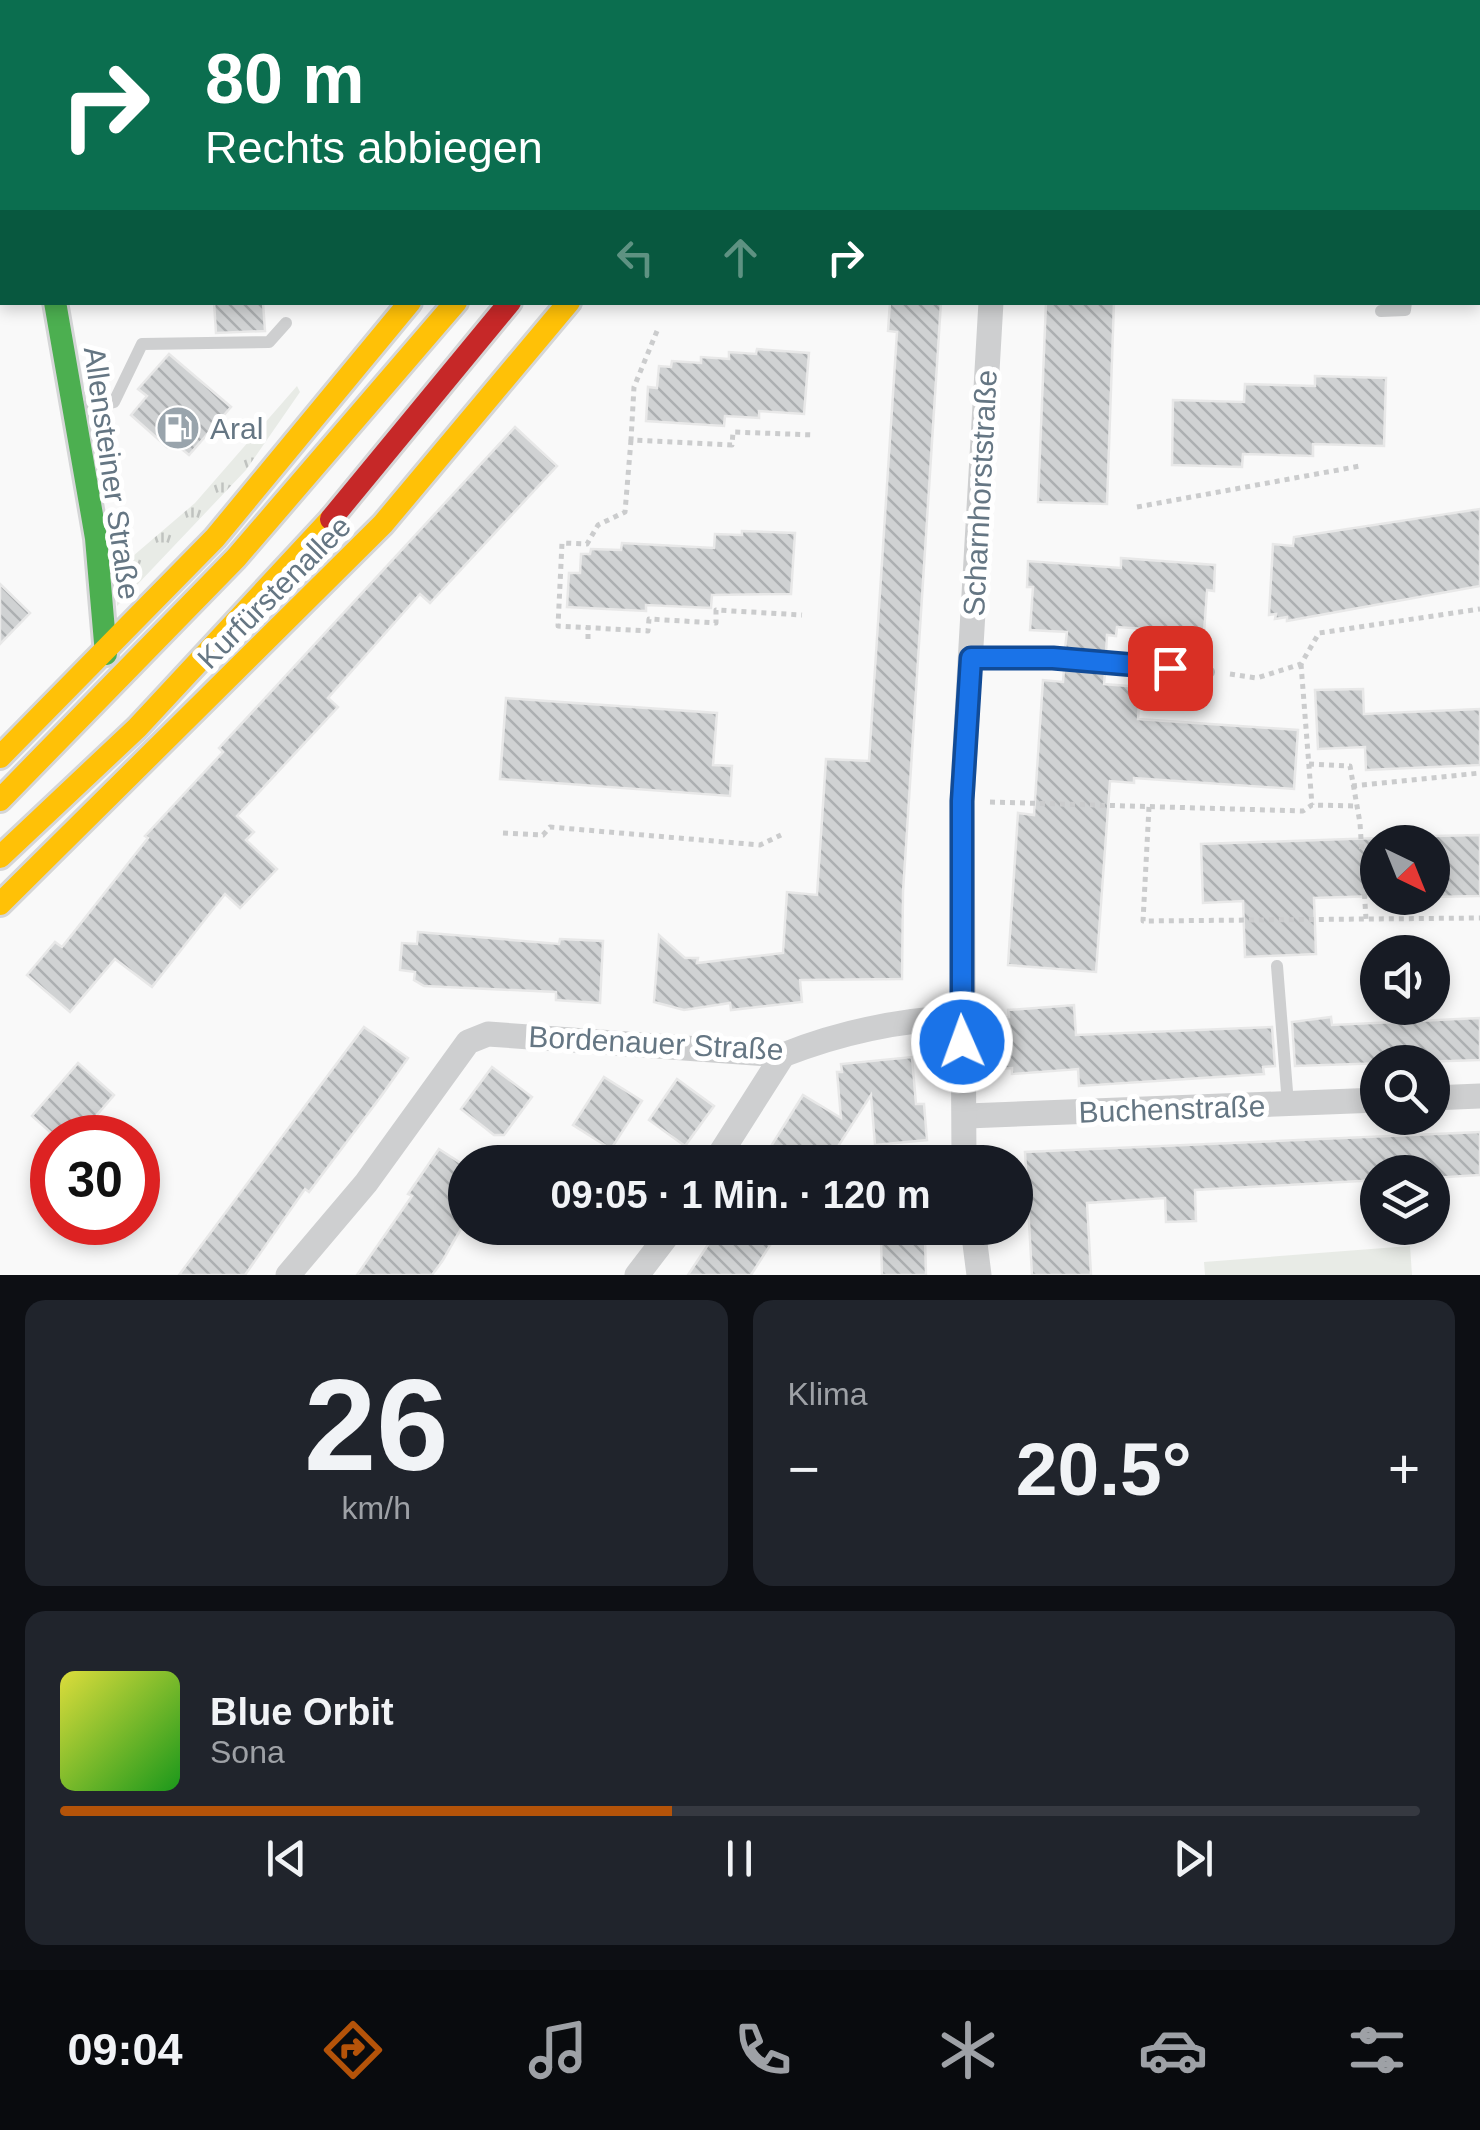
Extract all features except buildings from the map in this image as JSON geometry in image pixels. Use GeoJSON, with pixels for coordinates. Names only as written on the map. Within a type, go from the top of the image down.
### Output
{"type":"FeatureCollection","features":[{"type":"Feature","properties":{"kind":"main road","name":"Allensteiner Straße"},"geometry":{"type":"LineString","coordinates":[[56,305],[96,538],[106,654]]}},
{"type":"Feature","properties":{"kind":"main road"},"geometry":{"type":"LineString","coordinates":[[0,757],[106,654],[307,434],[408,305]]}},
{"type":"Feature","properties":{"kind":"main road","name":"Kurfürstenallee"},"geometry":{"type":"LineString","coordinates":[[6,795],[212,588],[314,475],[454,305]]}},
{"type":"Feature","properties":{"kind":"main road","name":"Kurfürstenallee"},"geometry":{"type":"LineString","coordinates":[[0,857],[137,726],[336,514],[508,305]]}},
{"type":"Feature","properties":{"kind":"main road","name":"Kurfürstenallee"},"geometry":{"type":"LineString","coordinates":[[0,904],[383,524],[566,305]]}},
{"type":"Feature","properties":{"kind":"street","name":"Scharnhorststraße"},"geometry":{"type":"LineString","coordinates":[[965,1145],[962,801],[991,305]]}},
{"type":"Feature","properties":{"kind":"street","name":"Bordenauer Straße"},"geometry":{"type":"LineString","coordinates":[[288,1275],[366,1182],[468,1042],[488,1034],[783,1056],[824,1038],[906,1020],[961,1017]]}},
{"type":"Feature","properties":{"kind":"street"},"geometry":{"type":"LineString","coordinates":[[726,1145],[783,1056]]}},
{"type":"Feature","properties":{"kind":"street"},"geometry":{"type":"LineString","coordinates":[[1450,1097],[1480,1096]]}},
{"type":"Feature","properties":{"kind":"street","name":"Buchenstraße"},"geometry":{"type":"LineString","coordinates":[[967,1116],[1360,1101]]}},
{"type":"Feature","properties":{"kind":"street"},"geometry":{"type":"LineString","coordinates":[[637,1275],[660,1245]]}},
{"type":"Feature","properties":{"kind":"street"},"geometry":{"type":"LineString","coordinates":[[975,1245],[979,1275]]}},
{"type":"Feature","properties":{"kind":"lane"},"geometry":{"type":"LineString","coordinates":[[1381,311],[1405,310],[1406,305]]}},
{"type":"Feature","properties":{"kind":"lane"},"geometry":{"type":"LineString","coordinates":[[76,408],[114,402],[142,344],[269,342],[286,323]]}},
{"type":"Feature","properties":{"kind":"lane"},"geometry":{"type":"LineString","coordinates":[[971,658],[1053,658],[1209,672]]}},
{"type":"Feature","properties":{"kind":"lane"},"geometry":{"type":"LineString","coordinates":[[1278,966],[1288,1104]]}},
{"type":"Feature","properties":{"kind":"path"},"geometry":{"type":"LineString","coordinates":[[657,331],[634,388],[625,512],[598,525],[587,544],[562,542],[558,626],[648,630],[649,619],[716,622],[716,610],[802,614]]}},
{"type":"Feature","properties":{"kind":"path"},"geometry":{"type":"LineString","coordinates":[[631,440],[732,445],[733,432],[815,435]]}},
{"type":"Feature","properties":{"kind":"path"},"geometry":{"type":"LineString","coordinates":[[1137,507],[1360,466]]}},
{"type":"Feature","properties":{"kind":"path"},"geometry":{"type":"LineString","coordinates":[[1312,805],[1301,664],[1318,634],[1480,609]]}},
{"type":"Feature","properties":{"kind":"path"},"geometry":{"type":"LineString","coordinates":[[588,627],[588,638]]}},
{"type":"Feature","properties":{"kind":"path"},"geometry":{"type":"LineString","coordinates":[[1209,672],[1257,678],[1301,664]]}},
{"type":"Feature","properties":{"kind":"path"},"geometry":{"type":"LineString","coordinates":[[1309,764],[1350,766],[1366,919]]}},
{"type":"Feature","properties":{"kind":"path"},"geometry":{"type":"LineString","coordinates":[[1352,786],[1480,774]]}},
{"type":"Feature","properties":{"kind":"path"},"geometry":{"type":"LineString","coordinates":[[962,801],[1122,810],[1149,807],[1303,811],[1312,805],[1355,806]]}},
{"type":"Feature","properties":{"kind":"path"},"geometry":{"type":"LineString","coordinates":[[1149,807],[1143,922],[1480,918]]}},
{"type":"Feature","properties":{"kind":"path"},"geometry":{"type":"LineString","coordinates":[[503,833],[543,835],[550,827],[760,846],[781,834]]}},
{"type":"Feature","properties":{"kind":"green space"},"geometry":{"type":"Polygon","coordinates":[[[297,386],[300,392],[246,470],[117,606],[119,568],[195,503],[297,386]]]}},
{"type":"Feature","properties":{"kind":"green space"},"geometry":{"type":"Polygon","coordinates":[[[1410,1246],[1412,1275],[1205,1275],[1204,1262],[1410,1246]]]}},
{"type":"Feature","properties":{"kind":"traffic: fast"},"geometry":{"type":"LineString","coordinates":[[56,305],[96,538],[106,654]]}},
{"type":"Feature","properties":{"kind":"traffic: slow"},"geometry":{"type":"LineString","coordinates":[[0,757],[215,538],[408,305]]}},
{"type":"Feature","properties":{"kind":"traffic: slow"},"geometry":{"type":"LineString","coordinates":[[0,800],[236,558],[453,305]]}},
{"type":"Feature","properties":{"kind":"traffic: slow"},"geometry":{"type":"LineString","coordinates":[[0,904],[383,524],[566,305]]}},
{"type":"Feature","properties":{"kind":"traffic: slow"},"geometry":{"type":"LineString","coordinates":[[0,857],[137,728],[331,519]]}},
{"type":"Feature","properties":{"kind":"traffic: jam"},"geometry":{"type":"LineString","coordinates":[[331,519],[508,305]]}},
{"type":"Feature","properties":{"kind":"place","name":"Aral"},"geometry":{"type":"Point","coordinates":[178,428]}},
{"type":"Feature","properties":{"kind":"route"},"geometry":{"type":"LineString","coordinates":[[962,1042],[962,801],[971,658],[1053,658],[1170,668]]}}]}
